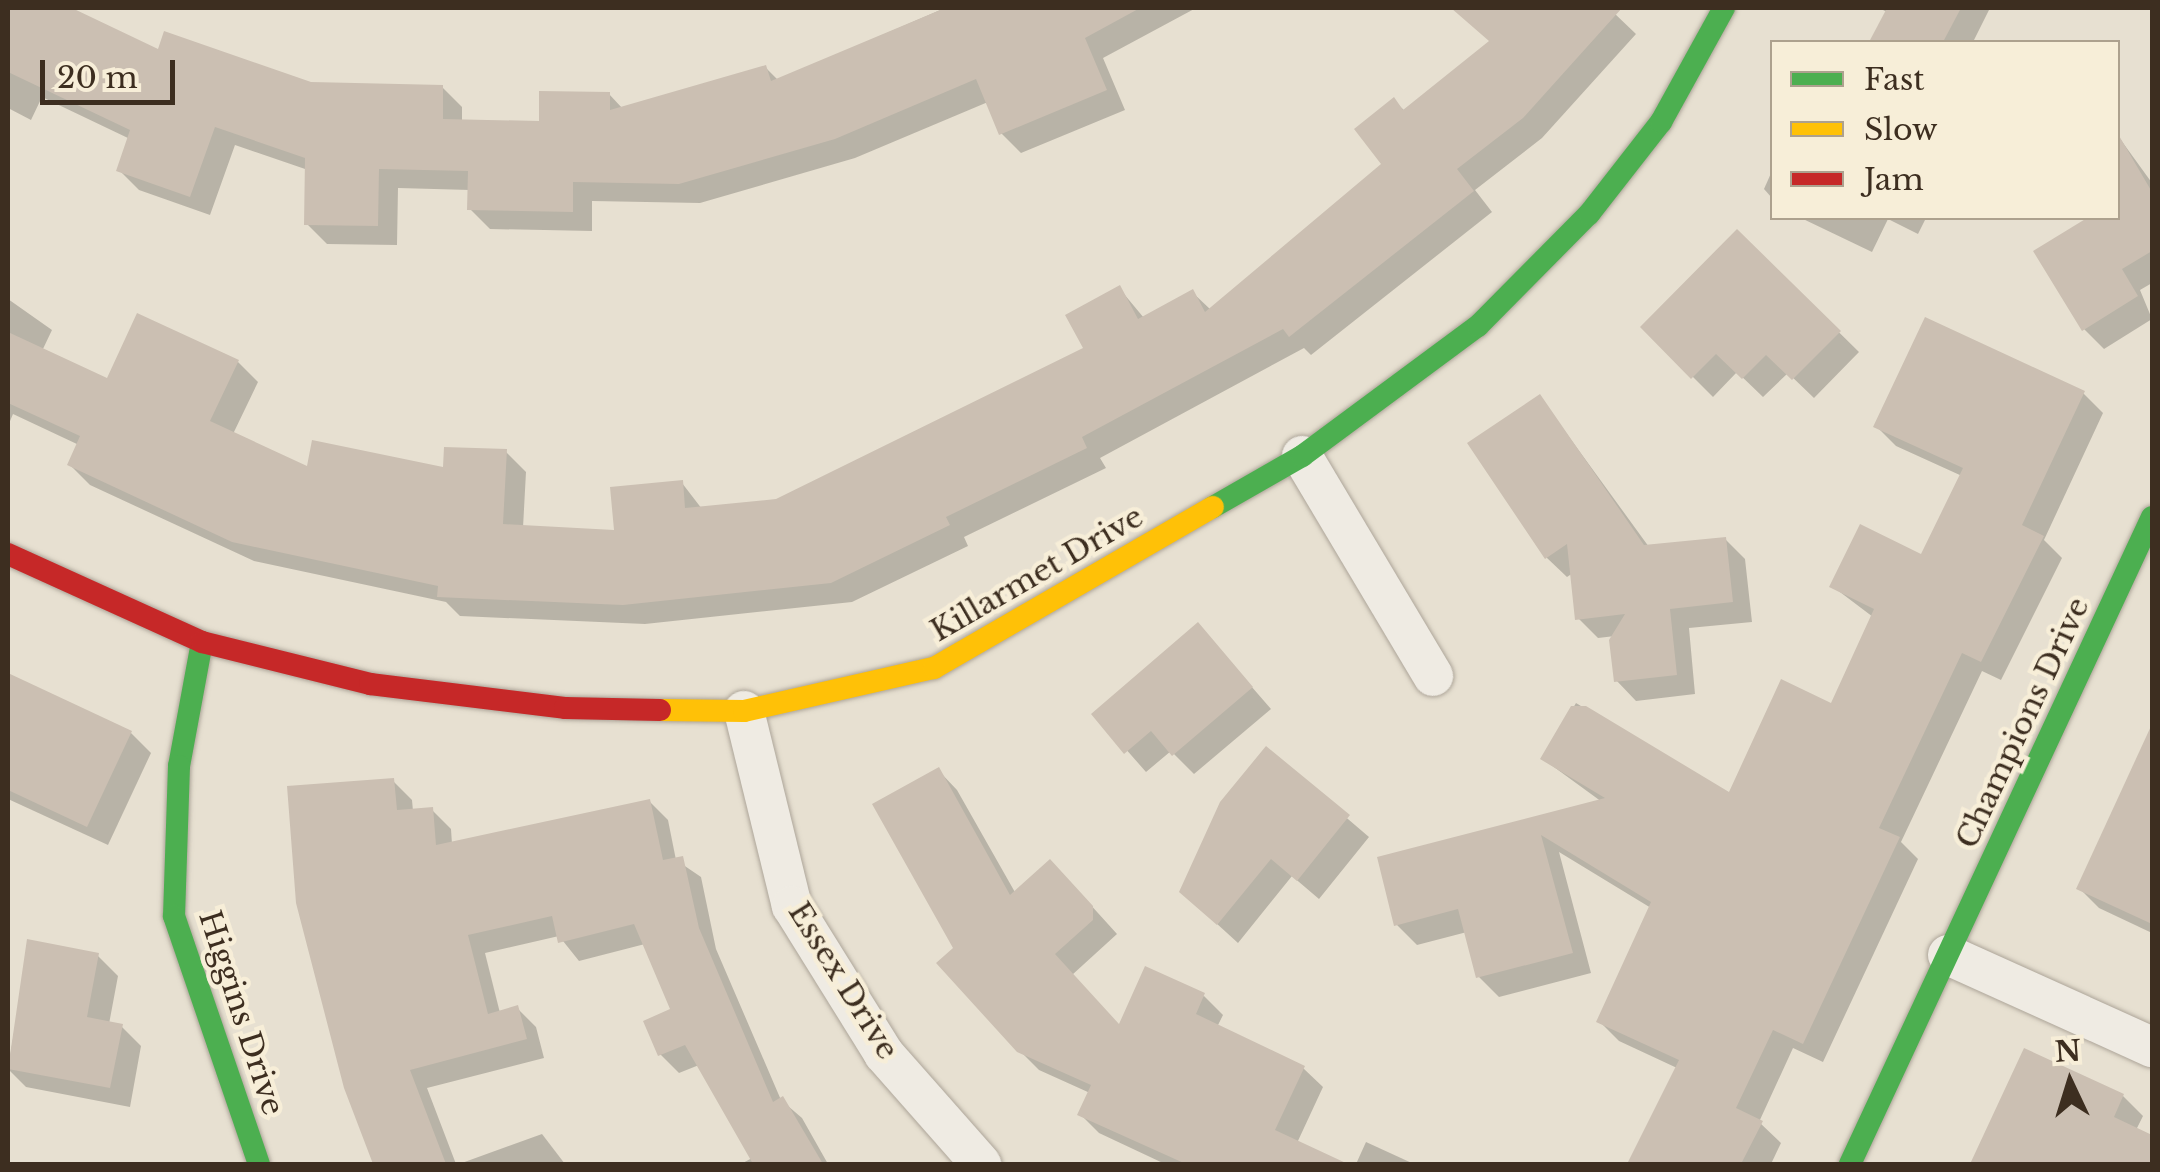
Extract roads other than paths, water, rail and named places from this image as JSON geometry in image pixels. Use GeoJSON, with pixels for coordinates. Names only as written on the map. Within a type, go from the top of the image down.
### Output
{"type":"FeatureCollection","features":[{"type":"Feature","properties":{"kind":"street","name":"Killarmet Drive"},"geometry":{"type":"LineString","coordinates":[[8,554],[202,642],[370,684],[565,708],[744,711],[934,668],[1302,456],[1478,326],[1589,214],[1661,122],[1724,8]]}},
{"type":"Feature","properties":{"kind":"street"},"geometry":{"type":"LineString","coordinates":[[1302,456],[1432,676]]}},
{"type":"Feature","properties":{"kind":"street","name":"Champions Drive"},"geometry":{"type":"LineString","coordinates":[[1850,1164],[2152,516]]}},
{"type":"Feature","properties":{"kind":"street","name":"Higgins Drive"},"geometry":{"type":"LineString","coordinates":[[202,642],[179,766],[174,916],[259,1164]]}},
{"type":"Feature","properties":{"kind":"street","name":"Essex Drive"},"geometry":{"type":"LineString","coordinates":[[744,711],[792,906],[884,1054],[981,1164]]}},
{"type":"Feature","properties":{"kind":"street"},"geometry":{"type":"LineString","coordinates":[[1948,955],[2152,1047]]}}]}
